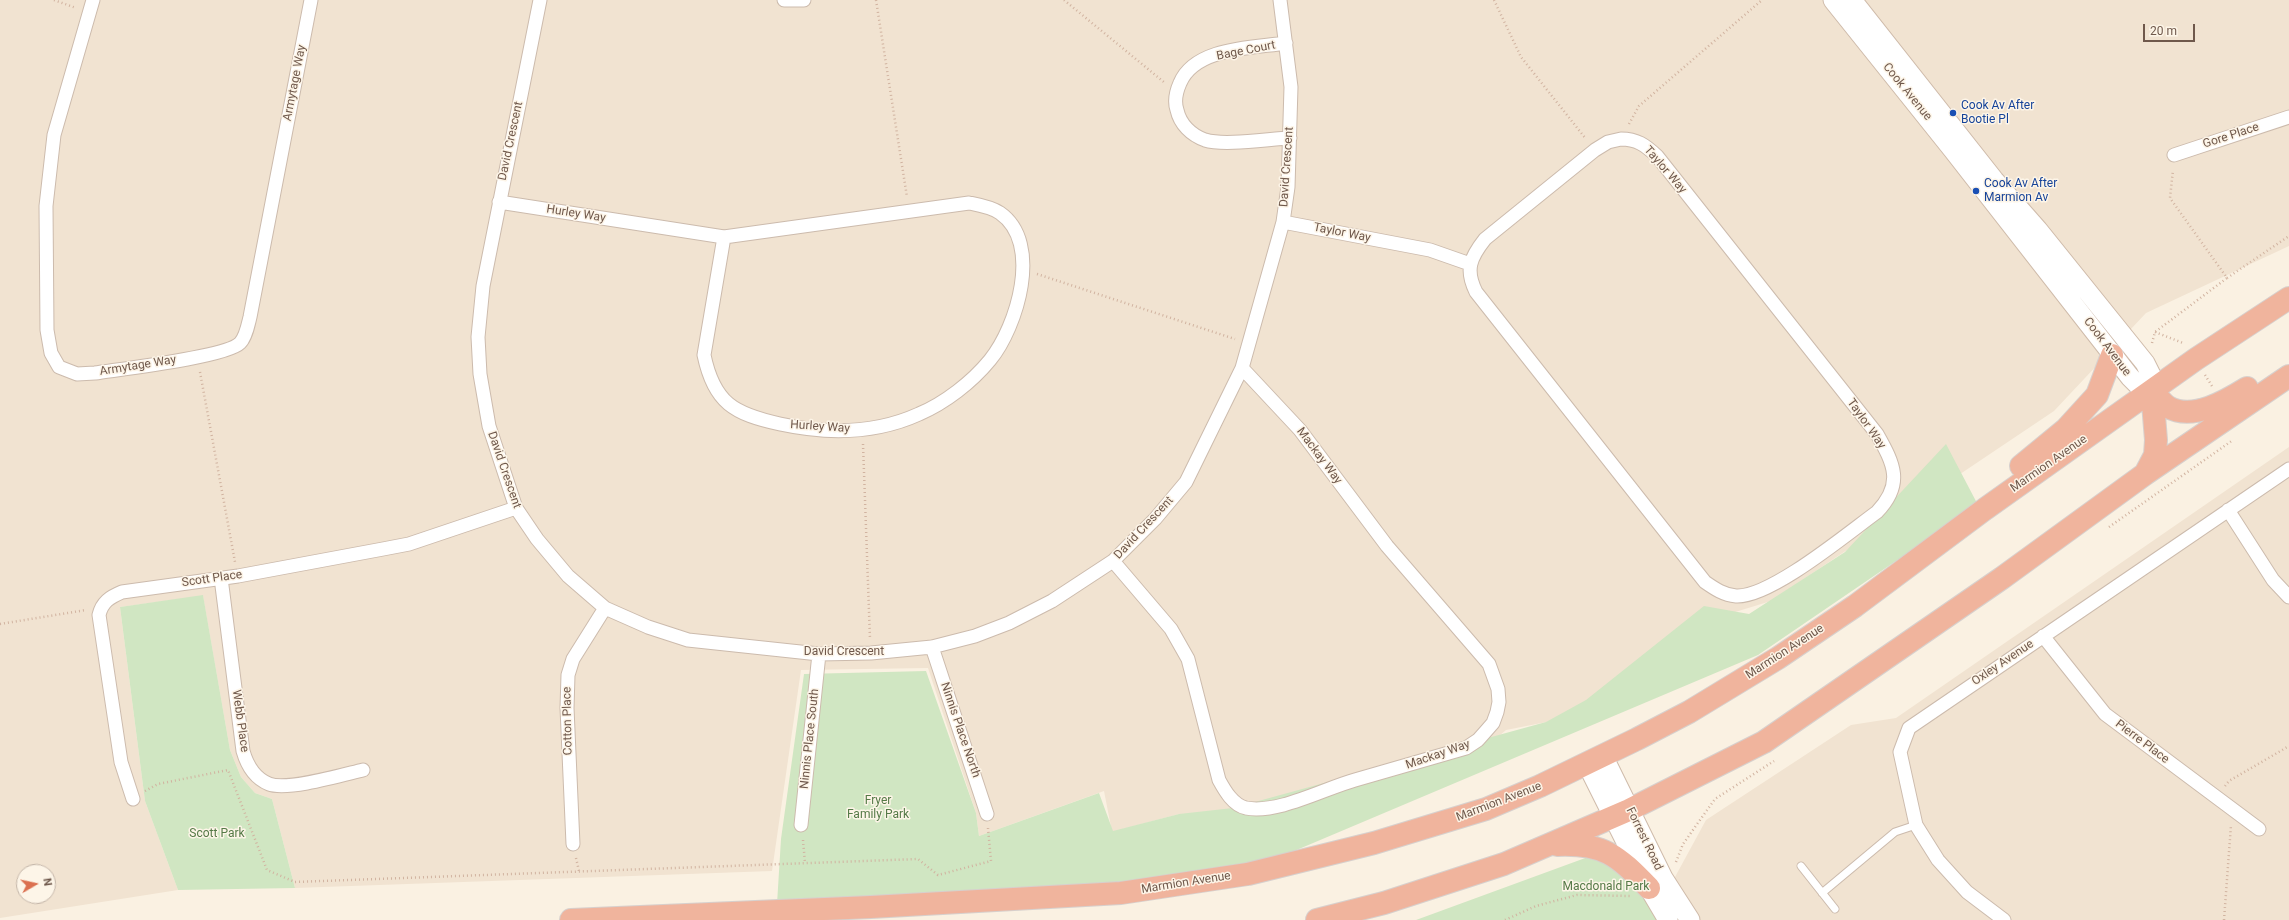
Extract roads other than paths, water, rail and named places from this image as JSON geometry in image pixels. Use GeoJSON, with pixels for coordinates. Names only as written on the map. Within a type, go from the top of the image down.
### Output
{"type":"FeatureCollection","features":[{"type":"Feature","properties":{"kind":"highway","name":"Marmion Avenue"},"geometry":{"type":"LineString","coordinates":[[571,920],[865,914],[1121,893],[1248,874],[1374,844],[1486,809],[1595,760],[1689,712],[1778,658],[1855,606],[1985,509],[2196,359],[2289,298]]}},
{"type":"Feature","properties":{"kind":"highway"},"geometry":{"type":"LineString","coordinates":[[1985,509],[1985,500],[2000,482],[2049,445],[2097,395],[2112,355]]}},
{"type":"Feature","properties":{"kind":"highway"},"geometry":{"type":"LineString","coordinates":[[2152,391],[2168,407],[2183,411],[2207,409],[2224,402],[2289,361]]}},
{"type":"Feature","properties":{"kind":"highway"},"geometry":{"type":"LineString","coordinates":[[1317,920],[1384,903],[1504,864],[1621,814],[1764,742],[2002,578],[2145,474],[2289,376]]}},
{"type":"Feature","properties":{"kind":"highway"},"geometry":{"type":"LineString","coordinates":[[2145,474],[2155,455],[2156,440],[2152,391]]}},
{"type":"Feature","properties":{"kind":"highway"},"geometry":{"type":"LineString","coordinates":[[1551,845],[1576,845],[1609,852],[1627,866],[1656,883]]}},
{"type":"Feature","properties":{"kind":"street","name":"Armytage Way"},"geometry":{"type":"LineString","coordinates":[[93,0],[54,135],[46,206],[47,330],[51,353],[59,367],[77,374],[96,373],[197,356],[227,350],[240,343],[247,331],[311,0]]}},
{"type":"Feature","properties":{"kind":"street","name":"David Crescent"},"geometry":{"type":"LineString","coordinates":[[540,0],[483,286],[478,337],[480,374],[489,426],[516,508],[537,539],[568,576],[605,608],[648,627],[688,640],[819,654],[870,653],[932,647],[975,636],[1009,623],[1052,601],[1113,561],[1155,519],[1186,482],[1242,368],[1283,222],[1288,187],[1291,87],[1280,0]]}},
{"type":"Feature","properties":{"kind":"street"},"geometry":{"type":"LineString","coordinates":[[784,0],[804,0]]}},
{"type":"Feature","properties":{"kind":"street","name":"Cook Avenue"},"geometry":{"type":"LineString","coordinates":[[1833,0],[1953,150],[2112,355],[2138,385],[2152,391],[2152,377],[2145,363],[2038,230],[1994,180],[1852,0]]}},
{"type":"Feature","properties":{"kind":"street","name":"Bage Court"},"geometry":{"type":"LineString","coordinates":[[1286,43],[1215,55],[1195,64],[1183,77],[1176,93],[1176,110],[1183,124],[1192,134],[1205,140],[1223,142],[1290,138]]}},
{"type":"Feature","properties":{"kind":"street","name":"Gore Place"},"geometry":{"type":"LineString","coordinates":[[2174,155],[2289,117]]}},
{"type":"Feature","properties":{"kind":"street","name":"Taylor Way"},"geometry":{"type":"LineString","coordinates":[[1620,138],[1633,139],[1644,144],[1657,156],[1876,434],[1890,461],[1894,474],[1894,488],[1890,496],[1878,512],[1767,589],[1737,596],[1715,589],[1705,582],[1476,292],[1469,280],[1470,264],[1476,251],[1485,239],[1595,150],[1608,142],[1620,138]]}},
{"type":"Feature","properties":{"kind":"street","name":"Hurley Way"},"geometry":{"type":"LineString","coordinates":[[499,202],[724,237],[969,203],[985,206],[1000,214],[1013,228],[1020,246],[1023,261],[1021,295],[1014,318],[991,359],[968,382],[945,400],[919,414],[894,423],[862,430],[829,431],[760,420],[740,413],[726,403],[708,374],[704,355],[724,237]]}},
{"type":"Feature","properties":{"kind":"street","name":"Taylor Way"},"geometry":{"type":"LineString","coordinates":[[1283,222],[1430,250],[1470,264]]}},
{"type":"Feature","properties":{"kind":"street","name":"Mackay Way"},"geometry":{"type":"LineString","coordinates":[[1113,561],[1171,629],[1188,659],[1219,780],[1226,793],[1244,808],[1258,809],[1280,804],[1355,780],[1466,748],[1478,740],[1493,723],[1500,702],[1494,675],[1489,664],[1387,546],[1300,430],[1242,368]]}},
{"type":"Feature","properties":{"kind":"street","name":"Oxley Avenue"},"geometry":{"type":"LineString","coordinates":[[2004,920],[1967,892],[1938,860],[1916,825],[1900,752],[1909,728],[2289,469]]}},
{"type":"Feature","properties":{"kind":"street","name":"Scott Place"},"geometry":{"type":"LineString","coordinates":[[132,799],[122,762],[98,615],[100,608],[112,596],[122,592],[238,576],[409,544],[516,508]]}},
{"type":"Feature","properties":{"kind":"street"},"geometry":{"type":"LineString","coordinates":[[2228,510],[2273,580],[2289,597]]}},
{"type":"Feature","properties":{"kind":"street","name":"Webb Place"},"geometry":{"type":"LineString","coordinates":[[221,578],[243,751],[250,770],[270,785],[281,785],[320,781],[362,770]]}},
{"type":"Feature","properties":{"kind":"street","name":"Cotton Place"},"geometry":{"type":"LineString","coordinates":[[573,844],[567,708],[568,675],[573,659],[605,608]]}},
{"type":"Feature","properties":{"kind":"street","name":"Pierre Place"},"geometry":{"type":"LineString","coordinates":[[2043,636],[2105,714],[2259,829]]}},
{"type":"Feature","properties":{"kind":"street","name":"Ninnis Place North"},"geometry":{"type":"LineString","coordinates":[[932,647],[987,814]]}},
{"type":"Feature","properties":{"kind":"street","name":"Ninnis Place South"},"geometry":{"type":"LineString","coordinates":[[801,825],[819,654]]}},
{"type":"Feature","properties":{"kind":"street","name":"Forrest Road"},"geometry":{"type":"LineString","coordinates":[[1595,760],[1656,883],[1668,920]]}},
{"type":"Feature","properties":{"kind":"street","name":"Forrest Road"},"geometry":{"type":"LineString","coordinates":[[1656,883],[1690,920]]}},
{"type":"Feature","properties":{"kind":"lane"},"geometry":{"type":"LineString","coordinates":[[1822,892],[1895,832],[1916,825]]}},
{"type":"Feature","properties":{"kind":"lane"},"geometry":{"type":"LineString","coordinates":[[1801,866],[1835,909]]}},
{"type":"Feature","properties":{"kind":"place","name":"Cook Av After Bootie Pl"},"geometry":{"type":"Point","coordinates":[1953,113]}},
{"type":"Feature","properties":{"kind":"place","name":"Cook Av After Marmion Av"},"geometry":{"type":"Point","coordinates":[1976,191]}},
{"type":"Feature","properties":{"kind":"park label","name":"Fryer Family Park"},"geometry":{"type":"Point","coordinates":[878,808]}},
{"type":"Feature","properties":{"kind":"park label","name":"Scott Park"},"geometry":{"type":"Point","coordinates":[217,834]}},
{"type":"Feature","properties":{"kind":"park label","name":"Macdonald Park"},"geometry":{"type":"Point","coordinates":[1606,887]}}]}
